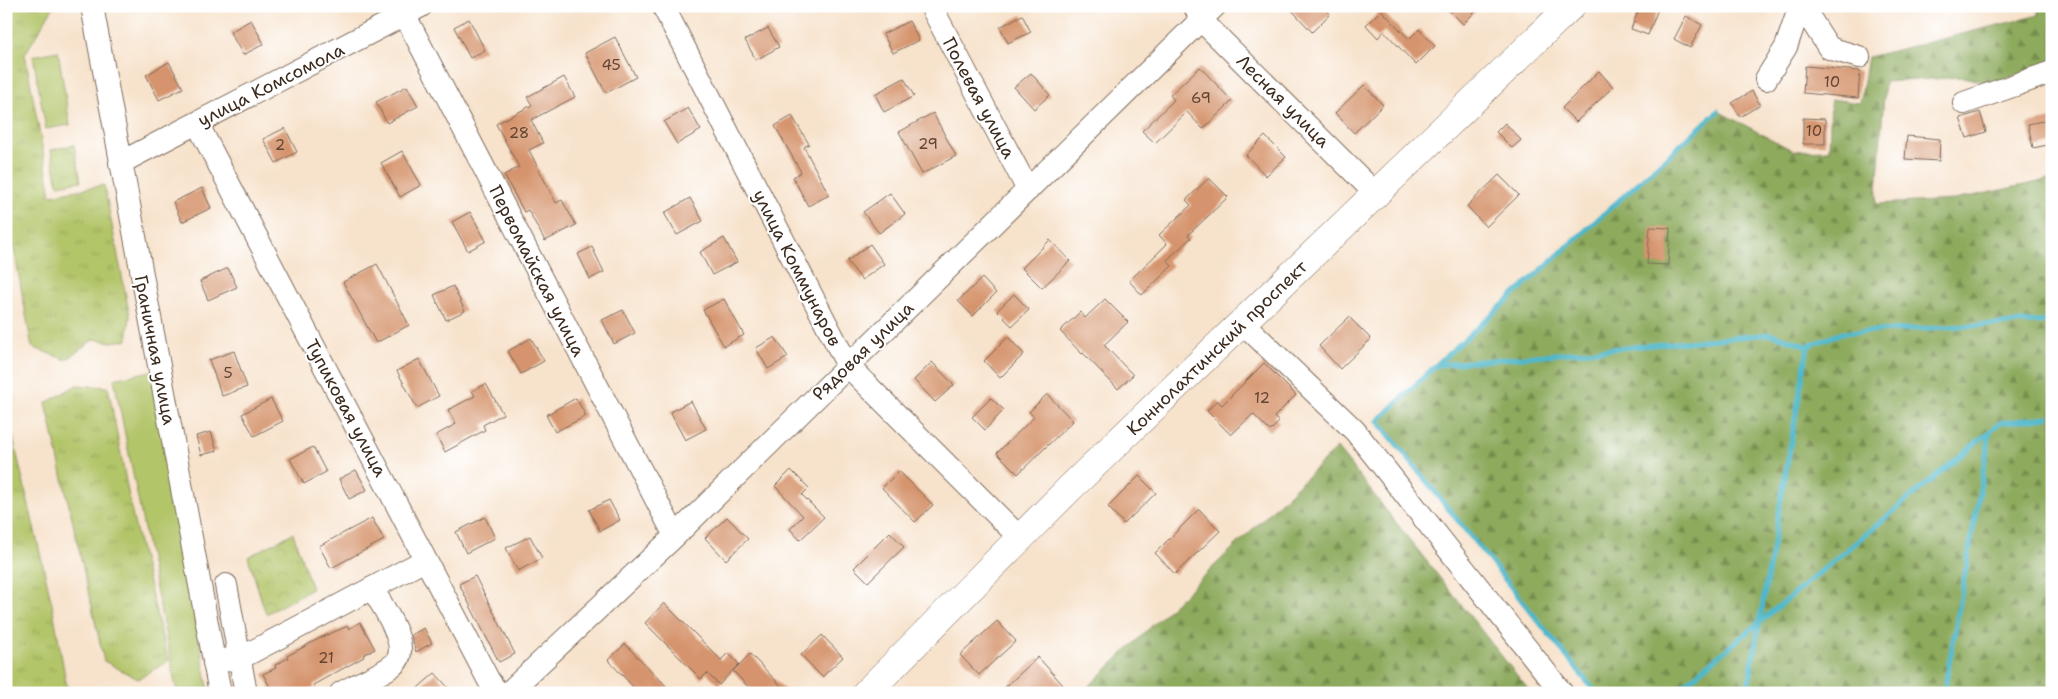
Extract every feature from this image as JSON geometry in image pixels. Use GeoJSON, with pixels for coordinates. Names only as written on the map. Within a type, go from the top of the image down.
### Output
{"type":"FeatureCollection","features":[{"type":"Feature","properties":{"kind":"main road","name":"Коннолахтинский проспект"},"geometry":{"type":"LineString","coordinates":[[866,693],[1020,538],[1571,6]]}},
{"type":"Feature","properties":{"kind":"street","name":"Граничная улица"},"geometry":{"type":"LineString","coordinates":[[92,6],[220,693]]}},
{"type":"Feature","properties":{"kind":"street","name":"улица Коммунаров"},"geometry":{"type":"LineString","coordinates":[[663,6],[848,366],[1020,538]]}},
{"type":"Feature","properties":{"kind":"street","name":"Полевая улица"},"geometry":{"type":"LineString","coordinates":[[931,6],[1028,190]]}},
{"type":"Feature","properties":{"kind":"street"},"geometry":{"type":"LineString","coordinates":[[1801,6],[1829,48],[1858,56]]}},
{"type":"Feature","properties":{"kind":"street"},"geometry":{"type":"LineString","coordinates":[[1766,79],[1786,47],[1801,6]]}},
{"type":"Feature","properties":{"kind":"street","name":"улица Комсомола"},"geometry":{"type":"LineString","coordinates":[[120,163],[409,9]]}},
{"type":"Feature","properties":{"kind":"street","name":"Первомайская улица"},"geometry":{"type":"LineString","coordinates":[[409,9],[675,536]]}},
{"type":"Feature","properties":{"kind":"street","name":"Рядовая улица"},"geometry":{"type":"LineString","coordinates":[[508,693],[675,536],[1028,190],[1203,11]]}},
{"type":"Feature","properties":{"kind":"street","name":"Лесная улица"},"geometry":{"type":"LineString","coordinates":[[1203,11],[1376,194]]}},
{"type":"Feature","properties":{"kind":"street"},"geometry":{"type":"LineString","coordinates":[[1964,104],[2052,72]]}},
{"type":"Feature","properties":{"kind":"street","name":"Тупиковая улица"},"geometry":{"type":"LineString","coordinates":[[197,123],[488,681],[498,693]]}},
{"type":"Feature","properties":{"kind":"street"},"geometry":{"type":"LineString","coordinates":[[1243,323],[1355,431],[1562,693]]}},
{"type":"Feature","properties":{"kind":"street"},"geometry":{"type":"LineString","coordinates":[[214,664],[248,654],[425,560]]}},
{"type":"Feature","properties":{"kind":"street"},"geometry":{"type":"LineString","coordinates":[[226,585],[246,693]]}},
{"type":"Feature","properties":{"kind":"street"},"geometry":{"type":"LineString","coordinates":[[340,693],[394,664],[401,654],[400,642],[372,588]]}},
{"type":"Feature","properties":{"kind":"green space"},"geometry":{"type":"Polygon","coordinates":[[[6,6],[54,6],[25,54],[51,195],[104,185],[130,317],[127,340],[111,342],[94,339],[66,360],[32,347],[6,206],[6,6]]]}},
{"type":"Feature","properties":{"kind":"green space"},"geometry":{"type":"Polygon","coordinates":[[[2037,6],[2052,6],[2052,61],[1994,84],[1963,77],[1885,82],[1876,204],[1954,200],[2052,179],[2052,693],[1596,693],[1378,421],[1436,365],[1718,111],[1794,151],[1829,150],[1831,99],[1860,103],[1868,57],[2039,15],[2037,6]]]}},
{"type":"Feature","properties":{"kind":"green space"},"geometry":{"type":"Polygon","coordinates":[[[58,51],[70,125],[46,129],[33,56],[58,51]]]}},
{"type":"Feature","properties":{"kind":"green space"},"geometry":{"type":"Polygon","coordinates":[[[74,145],[81,181],[58,185],[51,150],[74,145]]]}},
{"type":"Feature","properties":{"kind":"green space"},"geometry":{"type":"Polygon","coordinates":[[[151,371],[209,693],[177,693],[114,379],[151,371]]]}},
{"type":"Feature","properties":{"kind":"green space"},"geometry":{"type":"Polygon","coordinates":[[[77,385],[108,387],[133,518],[168,661],[138,679],[104,661],[46,403],[77,385]]]}},
{"type":"Feature","properties":{"kind":"green space"},"geometry":{"type":"Polygon","coordinates":[[[6,408],[52,604],[68,693],[6,693],[6,408]]]}},
{"type":"Feature","properties":{"kind":"green space"},"geometry":{"type":"Polygon","coordinates":[[[1337,448],[1531,693],[1082,693],[1337,448]]]}},
{"type":"Feature","properties":{"kind":"green space"},"geometry":{"type":"Polygon","coordinates":[[[293,533],[312,589],[266,614],[248,557],[293,533]]]}},
{"type":"Feature","properties":{"kind":"building"},"geometry":{"type":"Polygon","coordinates":[[[1288,6],[1323,6],[1330,14],[1312,32],[1288,6]]]}},
{"type":"Feature","properties":{"kind":"building"},"geometry":{"type":"Polygon","coordinates":[[[1445,6],[1481,6],[1463,24],[1445,6]]]}},
{"type":"Feature","properties":{"kind":"building"},"geometry":{"type":"Polygon","coordinates":[[[1640,6],[1650,6],[1658,9],[1648,35],[1631,29],[1640,6]]]}},
{"type":"Feature","properties":{"kind":"building"},"geometry":{"type":"Polygon","coordinates":[[[1381,10],[1409,39],[1419,29],[1435,46],[1416,65],[1384,31],[1378,38],[1366,25],[1381,10]]]}},
{"type":"Feature","properties":{"kind":"building"},"geometry":{"type":"Polygon","coordinates":[[[1022,15],[1031,32],[1008,43],[1000,27],[1022,15]]]}},
{"type":"Feature","properties":{"kind":"building"},"geometry":{"type":"Polygon","coordinates":[[[1686,16],[1702,25],[1690,48],[1674,39],[1686,16]]]}},
{"type":"Feature","properties":{"kind":"building"},"geometry":{"type":"Polygon","coordinates":[[[469,19],[485,50],[470,58],[454,27],[469,19]]]}},
{"type":"Feature","properties":{"kind":"building"},"geometry":{"type":"Polygon","coordinates":[[[251,20],[264,44],[243,55],[230,32],[251,20]]]}},
{"type":"Feature","properties":{"kind":"building"},"geometry":{"type":"Polygon","coordinates":[[[909,21],[919,40],[893,53],[883,34],[909,21]]]}},
{"type":"Feature","properties":{"kind":"building"},"geometry":{"type":"Polygon","coordinates":[[[768,28],[779,47],[756,60],[745,40],[768,28]]]}},
{"type":"Feature","properties":{"kind":"building"},"geometry":{"type":"Polygon","coordinates":[[[615,37],[636,77],[606,93],[585,53],[615,37]]]}},
{"type":"Feature","properties":{"kind":"building"},"geometry":{"type":"Polygon","coordinates":[[[169,62],[183,88],[159,100],[146,75],[169,62]]]}},
{"type":"Feature","properties":{"kind":"building"},"geometry":{"type":"Polygon","coordinates":[[[1805,66],[1860,71],[1858,98],[1803,93],[1805,66]]]}},
{"type":"Feature","properties":{"kind":"building"},"geometry":{"type":"Polygon","coordinates":[[[1200,67],[1232,101],[1203,129],[1187,112],[1155,143],[1142,131],[1174,100],[1170,95],[1200,67]]]}},
{"type":"Feature","properties":{"kind":"building"},"geometry":{"type":"Polygon","coordinates":[[[1599,71],[1613,87],[1576,122],[1562,108],[1599,71]]]}},
{"type":"Feature","properties":{"kind":"building"},"geometry":{"type":"Polygon","coordinates":[[[1031,73],[1050,95],[1034,109],[1014,87],[1031,73]]]}},
{"type":"Feature","properties":{"kind":"building"},"geometry":{"type":"Polygon","coordinates":[[[564,77],[575,97],[531,120],[543,143],[529,150],[556,203],[562,200],[576,225],[545,241],[528,210],[524,212],[504,175],[519,167],[496,124],[532,105],[527,97],[564,77]]]}},
{"type":"Feature","properties":{"kind":"building"},"geometry":{"type":"Polygon","coordinates":[[[904,78],[914,96],[884,112],[875,94],[904,78]]]}},
{"type":"Feature","properties":{"kind":"building"},"geometry":{"type":"Polygon","coordinates":[[[1364,85],[1383,105],[1354,133],[1335,113],[1364,85]]]}},
{"type":"Feature","properties":{"kind":"building"},"geometry":{"type":"Polygon","coordinates":[[[407,86],[418,106],[387,123],[376,102],[407,86]]]}},
{"type":"Feature","properties":{"kind":"building"},"geometry":{"type":"Polygon","coordinates":[[[1752,91],[1760,105],[1740,117],[1732,103],[1752,91]]]}},
{"type":"Feature","properties":{"kind":"building"},"geometry":{"type":"Polygon","coordinates":[[[688,108],[701,130],[677,144],[664,122],[688,108]]]}},
{"type":"Feature","properties":{"kind":"building"},"geometry":{"type":"Polygon","coordinates":[[[1980,112],[1986,132],[1967,138],[1960,118],[1980,112]]]}},
{"type":"Feature","properties":{"kind":"building"},"geometry":{"type":"Polygon","coordinates":[[[933,113],[956,156],[922,174],[899,132],[933,113]]]}},
{"type":"Feature","properties":{"kind":"building"},"geometry":{"type":"Polygon","coordinates":[[[792,116],[809,144],[804,147],[829,195],[808,206],[793,177],[801,172],[775,126],[792,116]]]}},
{"type":"Feature","properties":{"kind":"building"},"geometry":{"type":"Polygon","coordinates":[[[1803,118],[1825,119],[1825,144],[1803,144],[1803,118]]]}},
{"type":"Feature","properties":{"kind":"building"},"geometry":{"type":"Polygon","coordinates":[[[2052,119],[2052,144],[2033,148],[2028,124],[2052,119]]]}},
{"type":"Feature","properties":{"kind":"building"},"geometry":{"type":"Polygon","coordinates":[[[1505,123],[1521,140],[1512,148],[1496,132],[1505,123]]]}},
{"type":"Feature","properties":{"kind":"building"},"geometry":{"type":"Polygon","coordinates":[[[285,128],[297,152],[276,163],[263,139],[285,128]]]}},
{"type":"Feature","properties":{"kind":"building"},"geometry":{"type":"Polygon","coordinates":[[[1265,136],[1286,157],[1266,176],[1246,155],[1265,136]]]}},
{"type":"Feature","properties":{"kind":"building"},"geometry":{"type":"Polygon","coordinates":[[[1907,136],[1940,139],[1939,161],[1905,159],[1907,136]]]}},
{"type":"Feature","properties":{"kind":"building"},"geometry":{"type":"Polygon","coordinates":[[[402,151],[421,185],[400,197],[381,163],[402,151]]]}},
{"type":"Feature","properties":{"kind":"building"},"geometry":{"type":"Polygon","coordinates":[[[1499,175],[1519,195],[1486,227],[1467,206],[1499,175]]]}},
{"type":"Feature","properties":{"kind":"building"},"geometry":{"type":"Polygon","coordinates":[[[1209,178],[1228,197],[1188,235],[1191,238],[1167,260],[1172,266],[1142,295],[1129,281],[1167,244],[1159,235],[1191,205],[1186,200],[1209,178]]]}},
{"type":"Feature","properties":{"kind":"building"},"geometry":{"type":"Polygon","coordinates":[[[202,188],[211,208],[182,222],[173,202],[202,188]]]}},
{"type":"Feature","properties":{"kind":"building"},"geometry":{"type":"Polygon","coordinates":[[[890,193],[905,214],[879,233],[863,212],[890,193]]]}},
{"type":"Feature","properties":{"kind":"building"},"geometry":{"type":"Polygon","coordinates":[[[690,198],[703,221],[677,235],[664,213],[690,198]]]}},
{"type":"Feature","properties":{"kind":"building"},"geometry":{"type":"Polygon","coordinates":[[[470,212],[486,241],[468,251],[452,222],[470,212]]]}},
{"type":"Feature","properties":{"kind":"building"},"geometry":{"type":"Polygon","coordinates":[[[1650,227],[1670,228],[1668,265],[1647,264],[1650,227]]]}},
{"type":"Feature","properties":{"kind":"building"},"geometry":{"type":"Polygon","coordinates":[[[724,238],[737,262],[712,275],[700,252],[724,238]]]}},
{"type":"Feature","properties":{"kind":"building"},"geometry":{"type":"Polygon","coordinates":[[[1050,240],[1070,261],[1042,288],[1022,268],[1050,240]]]}},
{"type":"Feature","properties":{"kind":"building"},"geometry":{"type":"Polygon","coordinates":[[[870,244],[884,264],[862,280],[847,261],[870,244]]]}},
{"type":"Feature","properties":{"kind":"building"},"geometry":{"type":"Polygon","coordinates":[[[592,247],[604,272],[590,279],[578,254],[592,247]]]}},
{"type":"Feature","properties":{"kind":"building"},"geometry":{"type":"Polygon","coordinates":[[[377,264],[409,325],[376,343],[343,282],[377,264]]]}},
{"type":"Feature","properties":{"kind":"building"},"geometry":{"type":"Polygon","coordinates":[[[228,268],[237,287],[208,300],[200,281],[228,268]]]}},
{"type":"Feature","properties":{"kind":"building"},"geometry":{"type":"Polygon","coordinates":[[[982,278],[996,293],[973,316],[958,301],[982,278]]]}},
{"type":"Feature","properties":{"kind":"building"},"geometry":{"type":"Polygon","coordinates":[[[453,286],[465,311],[446,320],[434,295],[453,286]]]}},
{"type":"Feature","properties":{"kind":"building"},"geometry":{"type":"Polygon","coordinates":[[[1014,294],[1029,310],[1012,326],[997,311],[1014,294]]]}},
{"type":"Feature","properties":{"kind":"building"},"geometry":{"type":"Polygon","coordinates":[[[724,299],[744,335],[724,346],[703,310],[724,299]]]}},
{"type":"Feature","properties":{"kind":"building"},"geometry":{"type":"Polygon","coordinates":[[[1105,299],[1128,322],[1104,345],[1133,375],[1118,389],[1060,331],[1080,312],[1085,318],[1105,299]]]}},
{"type":"Feature","properties":{"kind":"building"},"geometry":{"type":"Polygon","coordinates":[[[623,310],[635,333],[614,344],[602,320],[623,310]]]}},
{"type":"Feature","properties":{"kind":"building"},"geometry":{"type":"Polygon","coordinates":[[[1349,317],[1371,339],[1340,369],[1319,346],[1349,317]]]}},
{"type":"Feature","properties":{"kind":"building"},"geometry":{"type":"Polygon","coordinates":[[[775,337],[788,357],[768,369],[756,348],[775,337]]]}},
{"type":"Feature","properties":{"kind":"building"},"geometry":{"type":"Polygon","coordinates":[[[1008,337],[1024,354],[1000,378],[984,361],[1008,337]]]}},
{"type":"Feature","properties":{"kind":"building"},"geometry":{"type":"Polygon","coordinates":[[[531,338],[544,361],[521,374],[508,351],[531,338]]]}},
{"type":"Feature","properties":{"kind":"building"},"geometry":{"type":"Polygon","coordinates":[[[234,351],[247,387],[222,396],[209,360],[234,351]]]}},
{"type":"Feature","properties":{"kind":"building"},"geometry":{"type":"Polygon","coordinates":[[[419,359],[439,396],[417,408],[397,371],[419,359]]]}},
{"type":"Feature","properties":{"kind":"building"},"geometry":{"type":"Polygon","coordinates":[[[932,362],[954,385],[935,402],[914,380],[932,362]]]}},
{"type":"Feature","properties":{"kind":"building"},"geometry":{"type":"Polygon","coordinates":[[[1264,363],[1296,395],[1274,417],[1279,422],[1270,431],[1253,414],[1231,435],[1207,411],[1217,400],[1222,405],[1264,363]]]}},
{"type":"Feature","properties":{"kind":"building"},"geometry":{"type":"Polygon","coordinates":[[[486,384],[503,414],[483,425],[485,430],[445,452],[436,435],[456,424],[448,410],[475,396],[472,391],[486,384]]]}},
{"type":"Feature","properties":{"kind":"building"},"geometry":{"type":"Polygon","coordinates":[[[1047,394],[1073,421],[1018,474],[997,453],[1034,417],[1029,412],[1047,394]]]}},
{"type":"Feature","properties":{"kind":"building"},"geometry":{"type":"Polygon","coordinates":[[[576,398],[586,416],[555,432],[546,415],[576,398]]]}},
{"type":"Feature","properties":{"kind":"building"},"geometry":{"type":"Polygon","coordinates":[[[991,398],[1004,410],[985,430],[972,417],[991,398]]]}},
{"type":"Feature","properties":{"kind":"building"},"geometry":{"type":"Polygon","coordinates":[[[271,399],[283,421],[254,436],[242,414],[271,399]]]}},
{"type":"Feature","properties":{"kind":"building"},"geometry":{"type":"Polygon","coordinates":[[[691,401],[706,429],[685,440],[670,412],[691,401]]]}},
{"type":"Feature","properties":{"kind":"building"},"geometry":{"type":"Polygon","coordinates":[[[211,432],[217,451],[201,455],[196,436],[211,432]]]}},
{"type":"Feature","properties":{"kind":"building"},"geometry":{"type":"Polygon","coordinates":[[[313,447],[326,472],[304,484],[290,459],[313,447]]]}},
{"type":"Feature","properties":{"kind":"building"},"geometry":{"type":"Polygon","coordinates":[[[356,470],[367,490],[349,499],[339,479],[356,470]]]}},
{"type":"Feature","properties":{"kind":"building"},"geometry":{"type":"Polygon","coordinates":[[[791,470],[809,488],[802,495],[824,517],[800,540],[790,529],[803,516],[775,486],[791,470]]]}},
{"type":"Feature","properties":{"kind":"building"},"geometry":{"type":"Polygon","coordinates":[[[899,471],[933,505],[915,522],[882,488],[899,471]]]}},
{"type":"Feature","properties":{"kind":"building"},"geometry":{"type":"Polygon","coordinates":[[[1139,476],[1156,493],[1124,524],[1108,507],[1139,476]]]}},
{"type":"Feature","properties":{"kind":"building"},"geometry":{"type":"Polygon","coordinates":[[[609,500],[620,520],[600,531],[589,510],[609,500]]]}},
{"type":"Feature","properties":{"kind":"building"},"geometry":{"type":"Polygon","coordinates":[[[1199,509],[1220,531],[1175,574],[1155,553],[1199,509]]]}},
{"type":"Feature","properties":{"kind":"building"},"geometry":{"type":"Polygon","coordinates":[[[485,517],[495,538],[466,553],[456,532],[485,517]]]}},
{"type":"Feature","properties":{"kind":"building"},"geometry":{"type":"Polygon","coordinates":[[[727,517],[748,539],[726,560],[705,538],[727,517]]]}},
{"type":"Feature","properties":{"kind":"building"},"geometry":{"type":"Polygon","coordinates":[[[372,518],[384,540],[331,568],[319,546],[372,518]]]}},
{"type":"Feature","properties":{"kind":"building"},"geometry":{"type":"Polygon","coordinates":[[[890,532],[904,547],[868,582],[854,568],[890,532]]]}},
{"type":"Feature","properties":{"kind":"building"},"geometry":{"type":"Polygon","coordinates":[[[530,536],[542,558],[518,571],[506,548],[530,536]]]}},
{"type":"Feature","properties":{"kind":"building"},"geometry":{"type":"Polygon","coordinates":[[[475,576],[515,654],[499,662],[459,584],[475,576]]]}},
{"type":"Feature","properties":{"kind":"building"},"geometry":{"type":"Polygon","coordinates":[[[664,603],[721,660],[728,653],[739,664],[719,685],[707,673],[701,679],[645,623],[664,603]]]}},
{"type":"Feature","properties":{"kind":"building"},"geometry":{"type":"Polygon","coordinates":[[[997,621],[1016,641],[979,675],[960,655],[997,621]]]}},
{"type":"Feature","properties":{"kind":"building"},"geometry":{"type":"Polygon","coordinates":[[[360,622],[375,649],[313,685],[315,687],[304,693],[273,693],[263,674],[276,668],[275,665],[288,658],[287,656],[322,637],[348,626],[349,629],[360,622]]]}},
{"type":"Feature","properties":{"kind":"building"},"geometry":{"type":"Polygon","coordinates":[[[424,628],[432,643],[416,652],[411,635],[424,628]]]}},
{"type":"Feature","properties":{"kind":"building"},"geometry":{"type":"Polygon","coordinates":[[[822,635],[843,657],[822,677],[801,655],[822,635]]]}},
{"type":"Feature","properties":{"kind":"building"},"geometry":{"type":"Polygon","coordinates":[[[625,644],[673,693],[639,693],[608,660],[625,644]]]}},
{"type":"Feature","properties":{"kind":"building"},"geometry":{"type":"Polygon","coordinates":[[[750,654],[788,693],[754,693],[733,671],[750,654]]]}},
{"type":"Feature","properties":{"kind":"building"},"geometry":{"type":"Polygon","coordinates":[[[1038,657],[1063,685],[1054,693],[999,693],[1038,657]]]}},
{"type":"Feature","properties":{"kind":"building"},"geometry":{"type":"Polygon","coordinates":[[[435,673],[453,693],[412,693],[435,673]]]}},
{"type":"Feature","properties":{"kind":"waterway"},"geometry":{"type":"LineString","coordinates":[[1596,693],[1378,421],[1436,365],[1718,111]]}},
{"type":"Feature","properties":{"kind":"waterway"},"geometry":{"type":"LineString","coordinates":[[1747,693],[1808,346],[1842,333],[2052,321]]}},
{"type":"Feature","properties":{"kind":"waterway"},"geometry":{"type":"LineString","coordinates":[[1437,365],[1771,334],[1808,346]]}},
{"type":"Feature","properties":{"kind":"waterway"},"geometry":{"type":"LineString","coordinates":[[1674,693],[2000,423],[2047,417]]}},
{"type":"Feature","properties":{"kind":"waterway"},"geometry":{"type":"LineString","coordinates":[[1944,693],[1990,432]]}}]}
